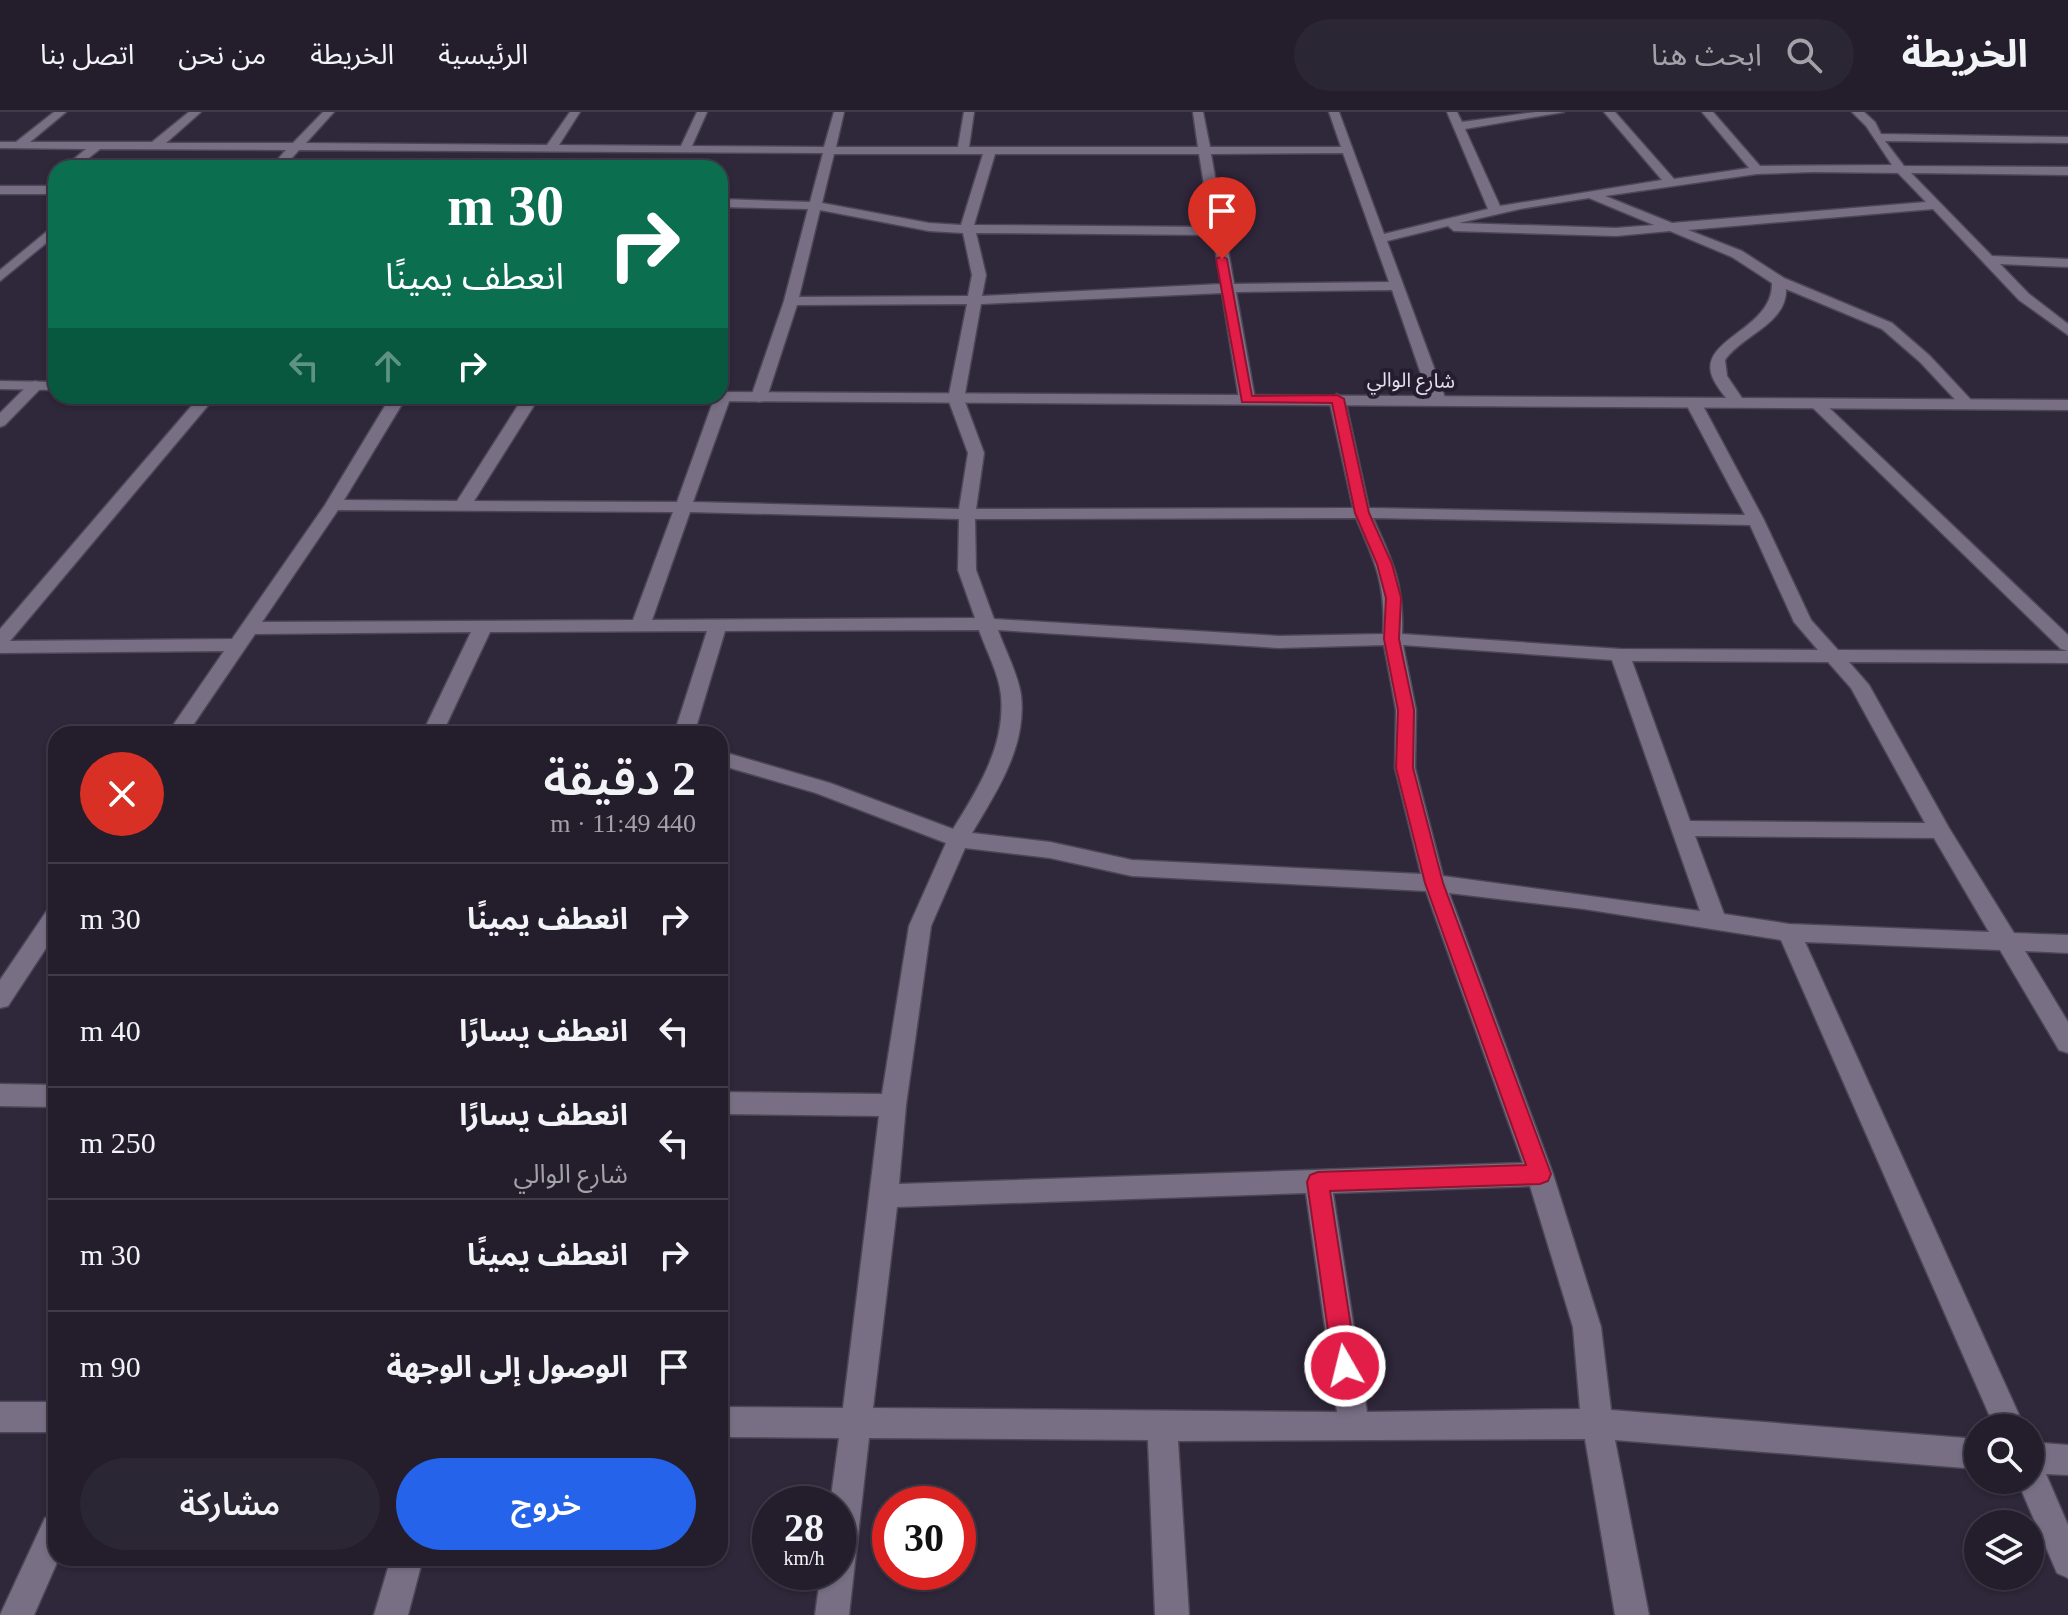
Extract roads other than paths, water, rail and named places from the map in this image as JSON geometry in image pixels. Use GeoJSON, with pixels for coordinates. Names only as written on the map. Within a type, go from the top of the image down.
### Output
{"type":"FeatureCollection","features":[{"type":"Feature","properties":{"kind":"street"},"geometry":{"type":"LineString","coordinates":[[19,145],[61,112]]}},
{"type":"Feature","properties":{"kind":"street"},"geometry":{"type":"LineString","coordinates":[[156,145],[196,112]]}},
{"type":"Feature","properties":{"kind":"street"},"geometry":{"type":"LineString","coordinates":[[284,160],[329,112]]}},
{"type":"Feature","properties":{"kind":"street"},"geometry":{"type":"LineString","coordinates":[[551,148],[575,112]]}},
{"type":"Feature","properties":{"kind":"street"},"geometry":{"type":"LineString","coordinates":[[685,149],[702,112]]}},
{"type":"Feature","properties":{"kind":"street"},"geometry":{"type":"LineString","coordinates":[[759,397],[791,301],[839,112]]}},
{"type":"Feature","properties":{"kind":"street"},"geometry":{"type":"LineString","coordinates":[[963,151],[969,112]]}},
{"type":"Feature","properties":{"kind":"street"},"geometry":{"type":"LineString","coordinates":[[1198,112],[1247,399]]}},
{"type":"Feature","properties":{"kind":"street"},"geometry":{"type":"LineString","coordinates":[[1334,112],[1438,400]]}},
{"type":"Feature","properties":{"kind":"street"},"geometry":{"type":"LineString","coordinates":[[1452,112],[1495,210]]}},
{"type":"Feature","properties":{"kind":"street"},"geometry":{"type":"LineString","coordinates":[[1460,126],[1559,112]]}},
{"type":"Feature","properties":{"kind":"street"},"geometry":{"type":"LineString","coordinates":[[1609,112],[1670,182]]}},
{"type":"Feature","properties":{"kind":"street"},"geometry":{"type":"LineString","coordinates":[[1707,112],[1757,170]]}},
{"type":"Feature","properties":{"kind":"street"},"geometry":{"type":"LineString","coordinates":[[1857,112],[1871,124],[1901,169],[1992,260],[2024,297],[2068,331]]}},
{"type":"Feature","properties":{"kind":"street"},"geometry":{"type":"LineString","coordinates":[[1877,137],[2068,140]]}},
{"type":"Feature","properties":{"kind":"street"},"geometry":{"type":"LineString","coordinates":[[0,145],[298,146],[452,152],[551,148],[623,153],[685,149],[1348,150]]}},
{"type":"Feature","properties":{"kind":"street"},"geometry":{"type":"LineString","coordinates":[[79,160],[98,145]]}},
{"type":"Feature","properties":{"kind":"street"},"geometry":{"type":"LineString","coordinates":[[847,1486],[885,1196],[893,1105],[920,926],[958,839],[997,774],[1011,722],[1011,693],[967,570],[967,514],[976,453],[956,399],[979,275],[978,261],[967,229],[990,151]]}},
{"type":"Feature","properties":{"kind":"street"},"geometry":{"type":"LineString","coordinates":[[1379,239],[1495,210],[1757,170],[2068,171]]}},
{"type":"Feature","properties":{"kind":"street"},"geometry":{"type":"LineString","coordinates":[[41,190],[48,184]]}},
{"type":"Feature","properties":{"kind":"street"},"geometry":{"type":"LineString","coordinates":[[0,190],[48,190]]}},
{"type":"Feature","properties":{"kind":"street"},"geometry":{"type":"LineString","coordinates":[[1590,194],[1675,226],[1737,254],[1779,281],[1887,326],[1925,359],[1968,405]]}},
{"type":"Feature","properties":{"kind":"street"},"geometry":{"type":"LineString","coordinates":[[728,203],[816,206],[929,227],[1217,231]]}},
{"type":"Feature","properties":{"kind":"street"},"geometry":{"type":"LineString","coordinates":[[1425,226],[1616,232],[1936,205]]}},
{"type":"Feature","properties":{"kind":"street"},"geometry":{"type":"LineString","coordinates":[[0,277],[48,235]]}},
{"type":"Feature","properties":{"kind":"street"},"geometry":{"type":"LineString","coordinates":[[1992,260],[2068,263]]}},
{"type":"Feature","properties":{"kind":"street"},"geometry":{"type":"LineString","coordinates":[[1738,404],[1717,371],[1718,360],[1725,350],[1776,310],[1782,292],[1779,281]]}},
{"type":"Feature","properties":{"kind":"street"},"geometry":{"type":"LineString","coordinates":[[791,301],[975,300],[1226,287],[1396,286]]}},
{"type":"Feature","properties":{"kind":"street"},"geometry":{"type":"LineString","coordinates":[[0,385],[48,386]]}},
{"type":"Feature","properties":{"kind":"street"},"geometry":{"type":"LineString","coordinates":[[0,422],[36,385]]}},
{"type":"Feature","properties":{"kind":"street","name":"شارع الوالي"},"geometry":{"type":"LineString","coordinates":[[728,396],[2068,405]]}},
{"type":"Feature","properties":{"kind":"street"},"geometry":{"type":"LineString","coordinates":[[1337,399],[1362,513],[1385,564],[1394,598],[1392,639],[1406,710],[1405,768],[1434,883],[1540,1174],[1587,1327],[1597,1424],[1632,1615]]}},
{"type":"Feature","properties":{"kind":"street"},"geometry":{"type":"LineString","coordinates":[[0,644],[201,404]]}},
{"type":"Feature","properties":{"kind":"street"},"geometry":{"type":"LineString","coordinates":[[182,726],[333,505],[394,404]]}},
{"type":"Feature","properties":{"kind":"street"},"geometry":{"type":"LineString","coordinates":[[463,505],[527,404]]}},
{"type":"Feature","properties":{"kind":"street"},"geometry":{"type":"LineString","coordinates":[[641,625],[682,506],[712,404]]}},
{"type":"Feature","properties":{"kind":"street"},"geometry":{"type":"LineString","coordinates":[[1694,404],[1756,520],[1803,622],[1867,698],[1940,831],[2068,1043]]}},
{"type":"Feature","properties":{"kind":"street"},"geometry":{"type":"LineString","coordinates":[[1818,405],[2068,645]]}},
{"type":"Feature","properties":{"kind":"street"},"geometry":{"type":"LineString","coordinates":[[333,505],[682,506],[967,514],[1362,513],[1756,520]]}},
{"type":"Feature","properties":{"kind":"street"},"geometry":{"type":"LineString","coordinates":[[252,628],[985,624],[1279,642],[1392,639],[1620,655],[2068,657]]}},
{"type":"Feature","properties":{"kind":"street"},"geometry":{"type":"LineString","coordinates":[[436,726],[484,625]]}},
{"type":"Feature","properties":{"kind":"street"},"geometry":{"type":"LineString","coordinates":[[686,726],[718,625]]}},
{"type":"Feature","properties":{"kind":"street"},"geometry":{"type":"LineString","coordinates":[[0,644],[237,645]]}},
{"type":"Feature","properties":{"kind":"street"},"geometry":{"type":"LineString","coordinates":[[1620,655],[1716,924]]}},
{"type":"Feature","properties":{"kind":"street"},"geometry":{"type":"LineString","coordinates":[[728,760],[823,788],[958,839],[1050,850],[1132,868],[1434,883],[1584,901],[1789,933],[2068,944]]}},
{"type":"Feature","properties":{"kind":"street"},"geometry":{"type":"LineString","coordinates":[[1682,828],[1940,831]]}},
{"type":"Feature","properties":{"kind":"street"},"geometry":{"type":"LineString","coordinates":[[0,999],[48,927]]}},
{"type":"Feature","properties":{"kind":"street"},"geometry":{"type":"LineString","coordinates":[[1789,933],[2004,1414]]}},
{"type":"Feature","properties":{"kind":"street"},"geometry":{"type":"LineString","coordinates":[[0,1095],[48,1096]]}},
{"type":"Feature","properties":{"kind":"street"},"geometry":{"type":"LineString","coordinates":[[728,1103],[893,1105]]}},
{"type":"Feature","properties":{"kind":"street"},"geometry":{"type":"LineString","coordinates":[[885,1196],[1540,1174]]}},
{"type":"Feature","properties":{"kind":"street"},"geometry":{"type":"LineString","coordinates":[[1318,1182],[1354,1427]]}},
{"type":"Feature","properties":{"kind":"street"},"geometry":{"type":"LineString","coordinates":[[0,1417],[48,1417]]}},
{"type":"Feature","properties":{"kind":"street"},"geometry":{"type":"LineString","coordinates":[[728,1422],[1354,1427],[1597,1424],[1964,1453]]}},
{"type":"Feature","properties":{"kind":"street"},"geometry":{"type":"LineString","coordinates":[[1162,1425],[1172,1615]]}},
{"type":"Feature","properties":{"kind":"street"},"geometry":{"type":"LineString","coordinates":[[2044,1458],[2068,1460]]}},
{"type":"Feature","properties":{"kind":"street"},"geometry":{"type":"LineString","coordinates":[[2039,1494],[2068,1562]]}},
{"type":"Feature","properties":{"kind":"street"},"geometry":{"type":"LineString","coordinates":[[17,1615],[48,1547]]}},
{"type":"Feature","properties":{"kind":"street"},"geometry":{"type":"LineString","coordinates":[[391,1615],[405,1566]]}},
{"type":"Feature","properties":{"kind":"street"},"geometry":{"type":"LineString","coordinates":[[832,1615],[835,1590]]}}]}
